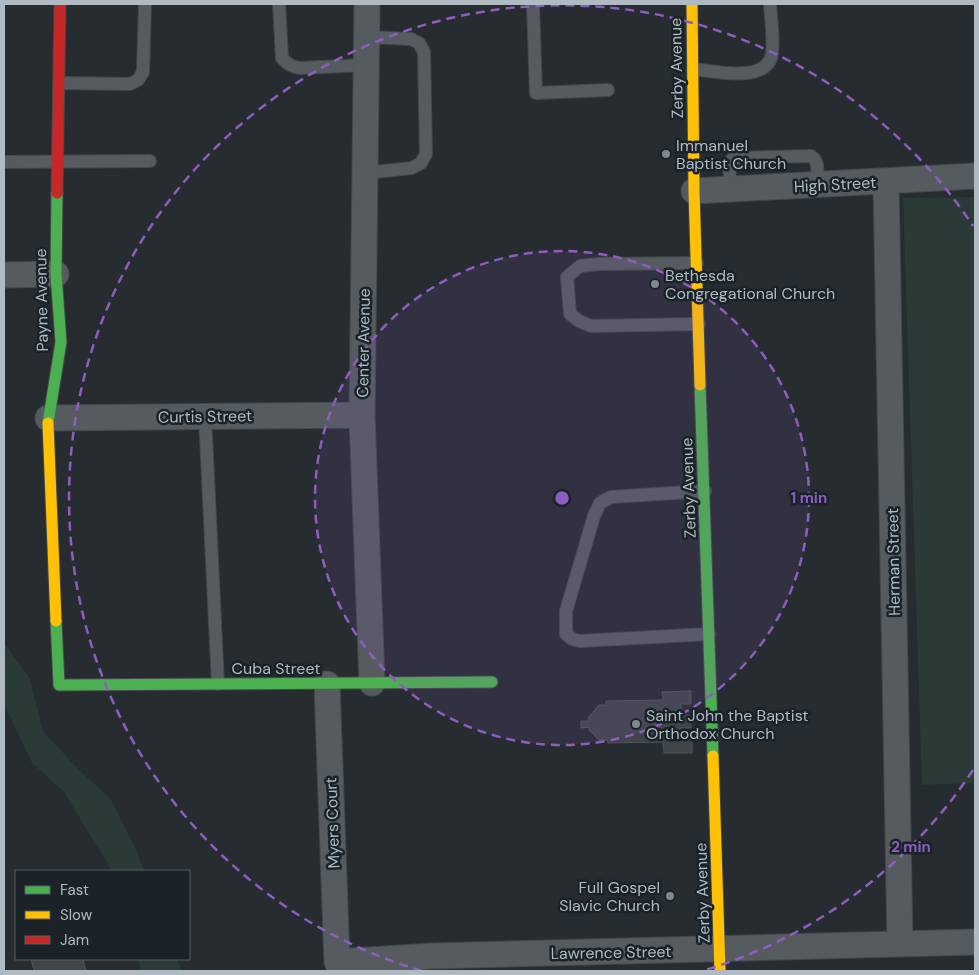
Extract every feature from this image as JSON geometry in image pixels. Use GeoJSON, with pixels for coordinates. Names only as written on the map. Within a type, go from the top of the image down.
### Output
{"type":"FeatureCollection","features":[{"type":"Feature","properties":{"kind":"street","name":"Payne Avenue"},"geometry":{"type":"LineString","coordinates":[[59,684],[48,418],[61,342],[56,274],[60,4]]}},
{"type":"Feature","properties":{"kind":"street","name":"Center Avenue"},"geometry":{"type":"LineString","coordinates":[[367,4],[362,415],[372,683]]}},
{"type":"Feature","properties":{"kind":"street","name":"Zerby Avenue"},"geometry":{"type":"LineString","coordinates":[[692,4],[694,191],[720,961]]}},
{"type":"Feature","properties":{"kind":"street","name":"High Street"},"geometry":{"type":"LineString","coordinates":[[694,191],[975,176]]}},
{"type":"Feature","properties":{"kind":"street","name":"Herman Street"},"geometry":{"type":"LineString","coordinates":[[886,181],[900,944]]}},
{"type":"Feature","properties":{"kind":"street"},"geometry":{"type":"LineString","coordinates":[[4,275],[56,274]]}},
{"type":"Feature","properties":{"kind":"street","name":"Curtis Street"},"geometry":{"type":"LineString","coordinates":[[48,418],[362,415]]}},
{"type":"Feature","properties":{"kind":"street","name":"Cuba Street"},"geometry":{"type":"LineString","coordinates":[[59,684],[492,682]]}},
{"type":"Feature","properties":{"kind":"street","name":"Myers Court"},"geometry":{"type":"LineString","coordinates":[[327,684],[337,962]]}},
{"type":"Feature","properties":{"kind":"street","name":"Lawrence Street"},"geometry":{"type":"LineString","coordinates":[[337,962],[425,964],[720,961],[900,944],[975,942]]}},
{"type":"Feature","properties":{"kind":"lane"},"geometry":{"type":"LineString","coordinates":[[59,83],[130,84],[138,80],[143,72],[145,4]]}},
{"type":"Feature","properties":{"kind":"lane"},"geometry":{"type":"LineString","coordinates":[[279,4],[282,58],[286,63],[292,67],[300,68],[366,65]]}},
{"type":"Feature","properties":{"kind":"lane"},"geometry":{"type":"LineString","coordinates":[[533,4],[536,93],[608,90]]}},
{"type":"Feature","properties":{"kind":"lane"},"geometry":{"type":"LineString","coordinates":[[693,69],[746,74],[758,71],[767,65],[772,47],[770,4]]}},
{"type":"Feature","properties":{"kind":"lane"},"geometry":{"type":"LineString","coordinates":[[365,173],[412,168],[421,163],[426,154],[424,52],[419,43],[411,38],[366,38]]}},
{"type":"Feature","properties":{"kind":"lane"},"geometry":{"type":"LineString","coordinates":[[4,162],[150,161]]}},
{"type":"Feature","properties":{"kind":"lane"},"geometry":{"type":"LineString","coordinates":[[697,263],[599,264],[580,266],[567,277],[570,314],[579,321],[591,326],[699,324]]}},
{"type":"Feature","properties":{"kind":"lane"},"geometry":{"type":"LineString","coordinates":[[205,416],[218,684]]}},
{"type":"Feature","properties":{"kind":"lane"},"geometry":{"type":"LineString","coordinates":[[704,491],[611,497],[600,503],[594,516],[566,611],[566,634],[572,639],[580,641],[709,634]]}},
{"type":"Feature","properties":{"kind":"shaded area"},"geometry":{"type":"Polygon","coordinates":[[[975,197],[975,783],[922,785],[903,198],[975,197]]]}},
{"type":"Feature","properties":{"kind":"shaded area"},"geometry":{"type":"Polygon","coordinates":[[[4,643],[30,679],[43,731],[78,769],[111,799],[144,870],[111,870],[64,792],[32,763],[4,704],[4,643]]]}},
{"type":"Feature","properties":{"kind":"shaded area"},"geometry":{"type":"Polygon","coordinates":[[[138,960],[177,960],[182,971],[141,971],[138,960]]]}},
{"type":"Feature","properties":{"kind":"building","name":"Saint John the Baptist Orthodox Church"},"geometry":{"type":"Polygon","coordinates":[[[691,691],[691,704],[681,704],[681,715],[691,715],[691,728],[680,728],[680,738],[692,738],[692,753],[664,753],[663,742],[608,743],[607,740],[599,740],[589,730],[589,727],[581,728],[581,721],[589,721],[588,718],[599,705],[606,705],[606,701],[663,700],[662,692],[691,691]]]}},
{"type":"Feature","properties":{"kind":"building"},"geometry":{"type":"Polygon","coordinates":[[[31,960],[83,960],[86,971],[34,971],[31,960]]]}},
{"type":"Feature","properties":{"kind":"traffic: fast"},"geometry":{"type":"LineString","coordinates":[[48,423],[61,342],[56,274],[57,193]]}},
{"type":"Feature","properties":{"kind":"traffic: fast"},"geometry":{"type":"LineString","coordinates":[[700,385],[713,756]]}},
{"type":"Feature","properties":{"kind":"traffic: fast"},"geometry":{"type":"LineString","coordinates":[[56,621],[59,685],[492,682]]}},
{"type":"Feature","properties":{"kind":"traffic: slow"},"geometry":{"type":"LineString","coordinates":[[692,4],[694,191],[700,385]]}},
{"type":"Feature","properties":{"kind":"traffic: slow"},"geometry":{"type":"LineString","coordinates":[[48,423],[56,621]]}},
{"type":"Feature","properties":{"kind":"traffic: slow"},"geometry":{"type":"LineString","coordinates":[[713,756],[720,971]]}},
{"type":"Feature","properties":{"kind":"traffic: jam"},"geometry":{"type":"LineString","coordinates":[[57,193],[60,4]]}},
{"type":"Feature","properties":{"kind":"place","name":"Immanuel Baptist Church"},"geometry":{"type":"Point","coordinates":[666,154]}},
{"type":"Feature","properties":{"kind":"place","name":"Bethesda Congregational Church"},"geometry":{"type":"Point","coordinates":[655,284]}},
{"type":"Feature","properties":{"kind":"place","name":"Saint John the Baptist Orthodox Church"},"geometry":{"type":"Point","coordinates":[636,724]}},
{"type":"Feature","properties":{"kind":"place","name":"Full Gospel Slavic Church"},"geometry":{"type":"Point","coordinates":[670,896]}}]}
